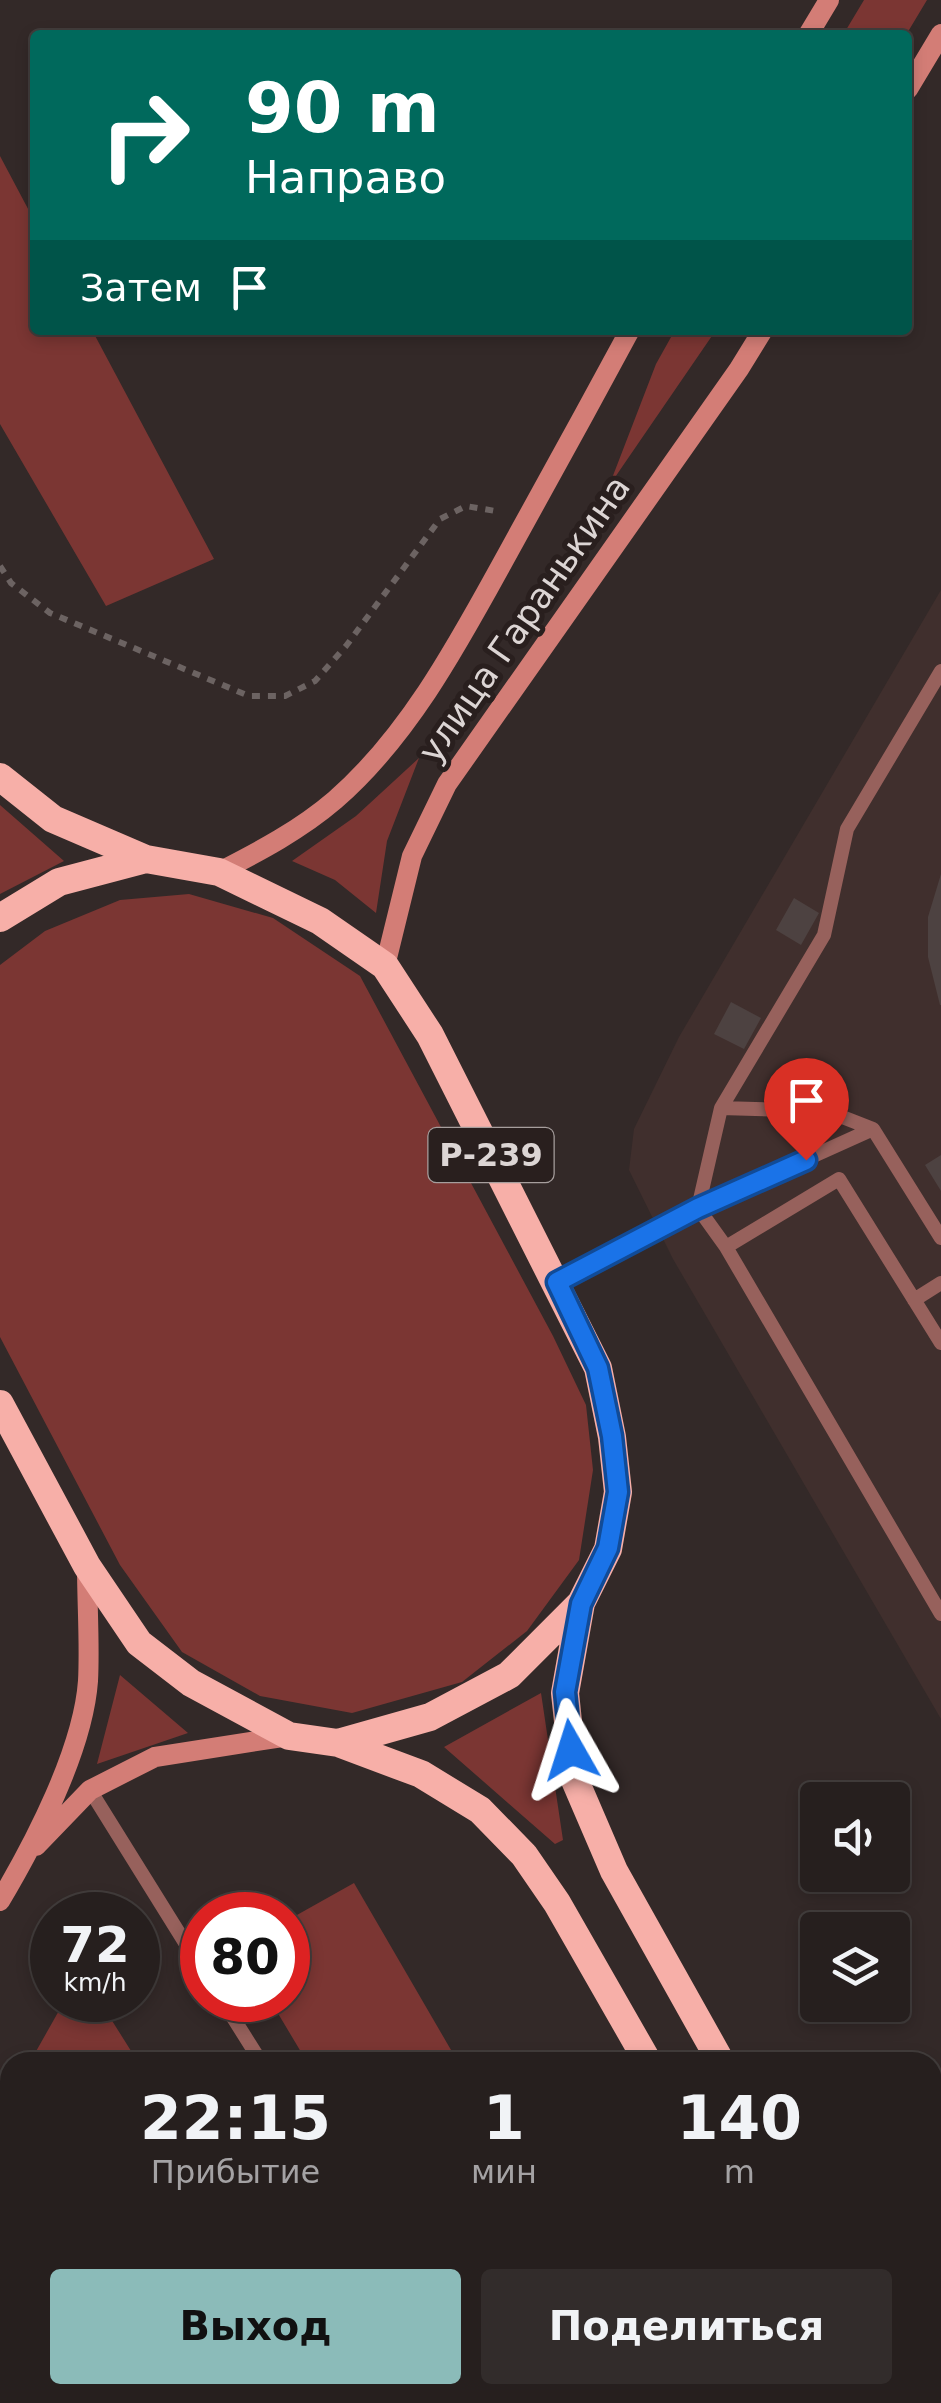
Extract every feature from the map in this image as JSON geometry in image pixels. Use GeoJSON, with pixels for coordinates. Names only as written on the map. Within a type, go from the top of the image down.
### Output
{"type":"FeatureCollection","features":[{"type":"Feature","properties":{"kind":"highway","name":"Р-239"},"geometry":{"type":"LineString","coordinates":[[0,778],[53,819],[146,859],[219,872],[320,921],[385,966],[430,1035],[598,1368],[618,1492],[608,1548],[581,1604],[565,1692],[574,1778],[614,1871],[715,2052]]}},
{"type":"Feature","properties":{"kind":"highway","name":"Р-239"},"geometry":{"type":"LineString","coordinates":[[0,918],[59,882],[146,859]]}},
{"type":"Feature","properties":{"kind":"highway","name":"Р-239"},"geometry":{"type":"LineString","coordinates":[[0,1404],[87,1566],[139,1643],[191,1683],[289,1736],[338,1743],[421,1774],[480,1810],[524,1856],[642,2052]]}},
{"type":"Feature","properties":{"kind":"highway","name":"Р-239"},"geometry":{"type":"LineString","coordinates":[[338,1743],[430,1716],[509,1675],[581,1604]]}},
{"type":"Feature","properties":{"kind":"main road"},"geometry":{"type":"LineString","coordinates":[[811,30],[829,0]]}},
{"type":"Feature","properties":{"kind":"main road"},"geometry":{"type":"LineString","coordinates":[[912,83],[941,34]]}},
{"type":"Feature","properties":{"kind":"main road","name":"улица Гаранькина"},"geometry":{"type":"LineString","coordinates":[[219,872],[289,835],[337,798],[386,746],[425,694],[627,335]]}},
{"type":"Feature","properties":{"kind":"main road","name":"улица Гаранькина"},"geometry":{"type":"LineString","coordinates":[[385,966],[412,856],[447,784],[759,335]]}},
{"type":"Feature","properties":{"kind":"main road"},"geometry":{"type":"LineString","coordinates":[[0,1901],[28,1854],[70,1754],[88,1684],[87,1566]]}},
{"type":"Feature","properties":{"kind":"main road"},"geometry":{"type":"LineString","coordinates":[[28,1854],[90,1790],[155,1757],[289,1736]]}},
{"type":"Feature","properties":{"kind":"lane"},"geometry":{"type":"LineString","coordinates":[[941,671],[847,829],[824,935],[720,1108],[698,1208],[726,1247],[941,1614]]}},
{"type":"Feature","properties":{"kind":"lane"},"geometry":{"type":"LineString","coordinates":[[720,1108],[827,1111],[873,1129],[941,1238]]}},
{"type":"Feature","properties":{"kind":"lane"},"geometry":{"type":"LineString","coordinates":[[557,1282],[698,1208],[873,1129]]}},
{"type":"Feature","properties":{"kind":"lane"},"geometry":{"type":"LineString","coordinates":[[726,1247],[840,1179],[941,1343]]}},
{"type":"Feature","properties":{"kind":"lane"},"geometry":{"type":"LineString","coordinates":[[914,1300],[941,1283]]}},
{"type":"Feature","properties":{"kind":"lane"},"geometry":{"type":"LineString","coordinates":[[90,1790],[180,1935]]}},
{"type":"Feature","properties":{"kind":"lane"},"geometry":{"type":"LineString","coordinates":[[236,2022],[255,2052]]}},
{"type":"Feature","properties":{"kind":"path"},"geometry":{"type":"LineString","coordinates":[[0,566],[12,583],[50,613],[249,696],[285,696],[315,680],[346,646],[440,520],[466,506],[528,517]]}},
{"type":"Feature","properties":{"kind":"shaded area"},"geometry":{"type":"Polygon","coordinates":[[[864,0],[927,0],[909,30],[846,30],[864,0]]]}},
{"type":"Feature","properties":{"kind":"shaded area"},"geometry":{"type":"Polygon","coordinates":[[[0,156],[30,213],[30,335],[95,335],[214,559],[106,606],[0,424],[0,156]]]}},
{"type":"Feature","properties":{"kind":"shaded area"},"geometry":{"type":"Polygon","coordinates":[[[672,335],[713,335],[609,486],[656,364],[672,335]]]}},
{"type":"Feature","properties":{"kind":"shaded area"},"geometry":{"type":"Polygon","coordinates":[[[941,590],[941,1719],[673,1259],[629,1170],[634,1129],[679,1037],[941,590]]]}},
{"type":"Feature","properties":{"kind":"shaded area"},"geometry":{"type":"Polygon","coordinates":[[[419,758],[387,841],[376,913],[335,880],[292,861],[356,816],[419,758]]]}},
{"type":"Feature","properties":{"kind":"shaded area"},"geometry":{"type":"Polygon","coordinates":[[[0,805],[64,861],[0,894],[0,805]]]}},
{"type":"Feature","properties":{"kind":"shaded area"},"geometry":{"type":"Polygon","coordinates":[[[189,894],[273,918],[360,976],[586,1405],[593,1470],[579,1560],[527,1631],[462,1682],[352,1713],[260,1696],[182,1652],[120,1565],[0,1337],[0,965],[45,931],[120,900],[189,894]]]}},
{"type":"Feature","properties":{"kind":"shaded area"},"geometry":{"type":"Polygon","coordinates":[[[120,1675],[188,1733],[97,1764],[120,1675]]]}},
{"type":"Feature","properties":{"kind":"shaded area"},"geometry":{"type":"Polygon","coordinates":[[[541,1693],[563,1840],[555,1844],[444,1747],[541,1693]]]}},
{"type":"Feature","properties":{"kind":"shaded area"},"geometry":{"type":"Polygon","coordinates":[[[354,1883],[452,2052],[301,2052],[283,2022],[310,2022],[310,1908],[354,1883]]]}},
{"type":"Feature","properties":{"kind":"shaded area"},"geometry":{"type":"Polygon","coordinates":[[[53,2022],[113,2022],[132,2052],[36,2052],[53,2022]]]}},
{"type":"Feature","properties":{"kind":"building"},"geometry":{"type":"Polygon","coordinates":[[[941,874],[940,1005],[928,957],[928,917],[941,874]]]}},
{"type":"Feature","properties":{"kind":"building"},"geometry":{"type":"Polygon","coordinates":[[[794,898],[819,913],[801,945],[776,930],[794,898]]]}},
{"type":"Feature","properties":{"kind":"building"},"geometry":{"type":"Polygon","coordinates":[[[731,1002],[761,1018],[744,1049],[714,1034],[731,1002]]]}},
{"type":"Feature","properties":{"kind":"building"},"geometry":{"type":"Polygon","coordinates":[[[941,1155],[941,1191],[925,1165],[941,1155]]]}},
{"type":"Feature","properties":{"kind":"route"},"geometry":{"type":"LineString","coordinates":[[571,1750],[565,1692],[581,1604],[608,1548],[618,1492],[598,1368],[557,1282],[698,1208],[806,1160]]}}]}
